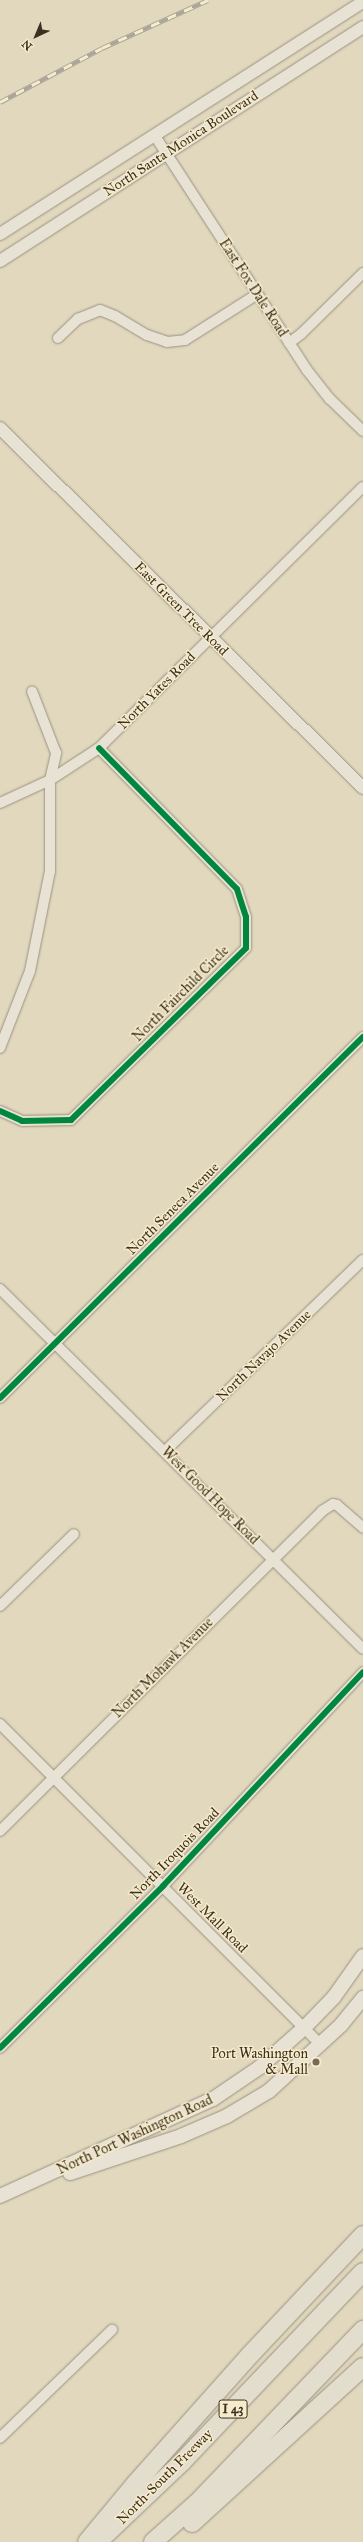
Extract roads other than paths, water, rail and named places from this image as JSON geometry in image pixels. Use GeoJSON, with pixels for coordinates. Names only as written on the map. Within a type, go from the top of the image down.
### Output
{"type":"FeatureCollection","features":[{"type":"Feature","properties":{"kind":"highway"},"geometry":{"type":"LineString","coordinates":[[87,2542],[136,2483],[250,2355],[363,2236]]}},
{"type":"Feature","properties":{"kind":"highway","name":"North-South Freeway"},"geometry":{"type":"LineString","coordinates":[[98,2542],[182,2462],[363,2272]]}},
{"type":"Feature","properties":{"kind":"highway","name":"I 43"},"geometry":{"type":"LineString","coordinates":[[153,2542],[197,2503],[363,2330]]}},
{"type":"Feature","properties":{"kind":"highway"},"geometry":{"type":"LineString","coordinates":[[170,2542],[363,2367]]}},
{"type":"Feature","properties":{"kind":"main road","name":"North Port Washington Road"},"geometry":{"type":"LineString","coordinates":[[0,2196],[213,2100],[260,2067],[304,2028],[334,1997],[363,1956]]}},
{"type":"Feature","properties":{"kind":"main road","name":"North Port Washington Road"},"geometry":{"type":"LineString","coordinates":[[20,2188],[174,2139],[227,2116],[268,2091],[321,2045],[363,1998]]}},
{"type":"Feature","properties":{"kind":"street","name":"North Santa Monica Boulevard"},"geometry":{"type":"LineString","coordinates":[[0,234],[363,2]]}},
{"type":"Feature","properties":{"kind":"street","name":"North Santa Monica Boulevard"},"geometry":{"type":"LineString","coordinates":[[0,261],[363,27]]}},
{"type":"Feature","properties":{"kind":"street","name":"East Fox Dale Road"},"geometry":{"type":"LineString","coordinates":[[155,136],[256,295],[289,343],[330,399],[363,431]]}},
{"type":"Feature","properties":{"kind":"street"},"geometry":{"type":"LineString","coordinates":[[289,343],[301,334],[363,273]]}},
{"type":"Feature","properties":{"kind":"street"},"geometry":{"type":"LineString","coordinates":[[58,338],[78,319],[100,310],[115,316],[146,335],[167,342],[185,340],[256,295]]}},
{"type":"Feature","properties":{"kind":"street","name":"East Green Tree Road"},"geometry":{"type":"LineString","coordinates":[[0,428],[210,638],[363,788]]}},
{"type":"Feature","properties":{"kind":"street","name":"North Yates Road"},"geometry":{"type":"LineString","coordinates":[[0,803],[50,780],[99,748],[363,487]]}},
{"type":"Feature","properties":{"kind":"street"},"geometry":{"type":"LineString","coordinates":[[0,1048],[30,971],[50,871],[50,780],[56,753],[32,691]]}},
{"type":"Feature","properties":{"kind":"street","name":"North Fairchild Circle"},"geometry":{"type":"LineString","coordinates":[[0,1111],[22,1121],[71,1120],[246,948],[246,917],[237,889],[99,748]]}},
{"type":"Feature","properties":{"kind":"street","name":"North Seneca Avenue"},"geometry":{"type":"LineString","coordinates":[[0,1398],[363,1037]]}},
{"type":"Feature","properties":{"kind":"street","name":"North Navajo Avenue"},"geometry":{"type":"LineString","coordinates":[[165,1451],[363,1260]]}},
{"type":"Feature","properties":{"kind":"street","name":"West Good Hope Road"},"geometry":{"type":"LineString","coordinates":[[0,1289],[363,1649]]}},
{"type":"Feature","properties":{"kind":"street","name":"North Mohawk Avenue"},"geometry":{"type":"LineString","coordinates":[[0,1831],[322,1511],[332,1504],[344,1509],[363,1528]]}},
{"type":"Feature","properties":{"kind":"street"},"geometry":{"type":"LineString","coordinates":[[0,1606],[74,1534]]}},
{"type":"Feature","properties":{"kind":"street","name":"North Iroquois Road"},"geometry":{"type":"LineString","coordinates":[[0,2048],[163,1886],[363,1672]]}},
{"type":"Feature","properties":{"kind":"street","name":"West Mall Road"},"geometry":{"type":"LineString","coordinates":[[0,1724],[321,2045]]}},
{"type":"Feature","properties":{"kind":"street"},"geometry":{"type":"LineString","coordinates":[[0,2438],[112,2330]]}},
{"type":"Feature","properties":{"kind":"railway"},"geometry":{"type":"LineString","coordinates":[[0,102],[102,48],[208,0]]}},
{"type":"Feature","properties":{"kind":"place","name":"Port Washington & Mall"},"geometry":{"type":"Point","coordinates":[316,2062]}}]}
